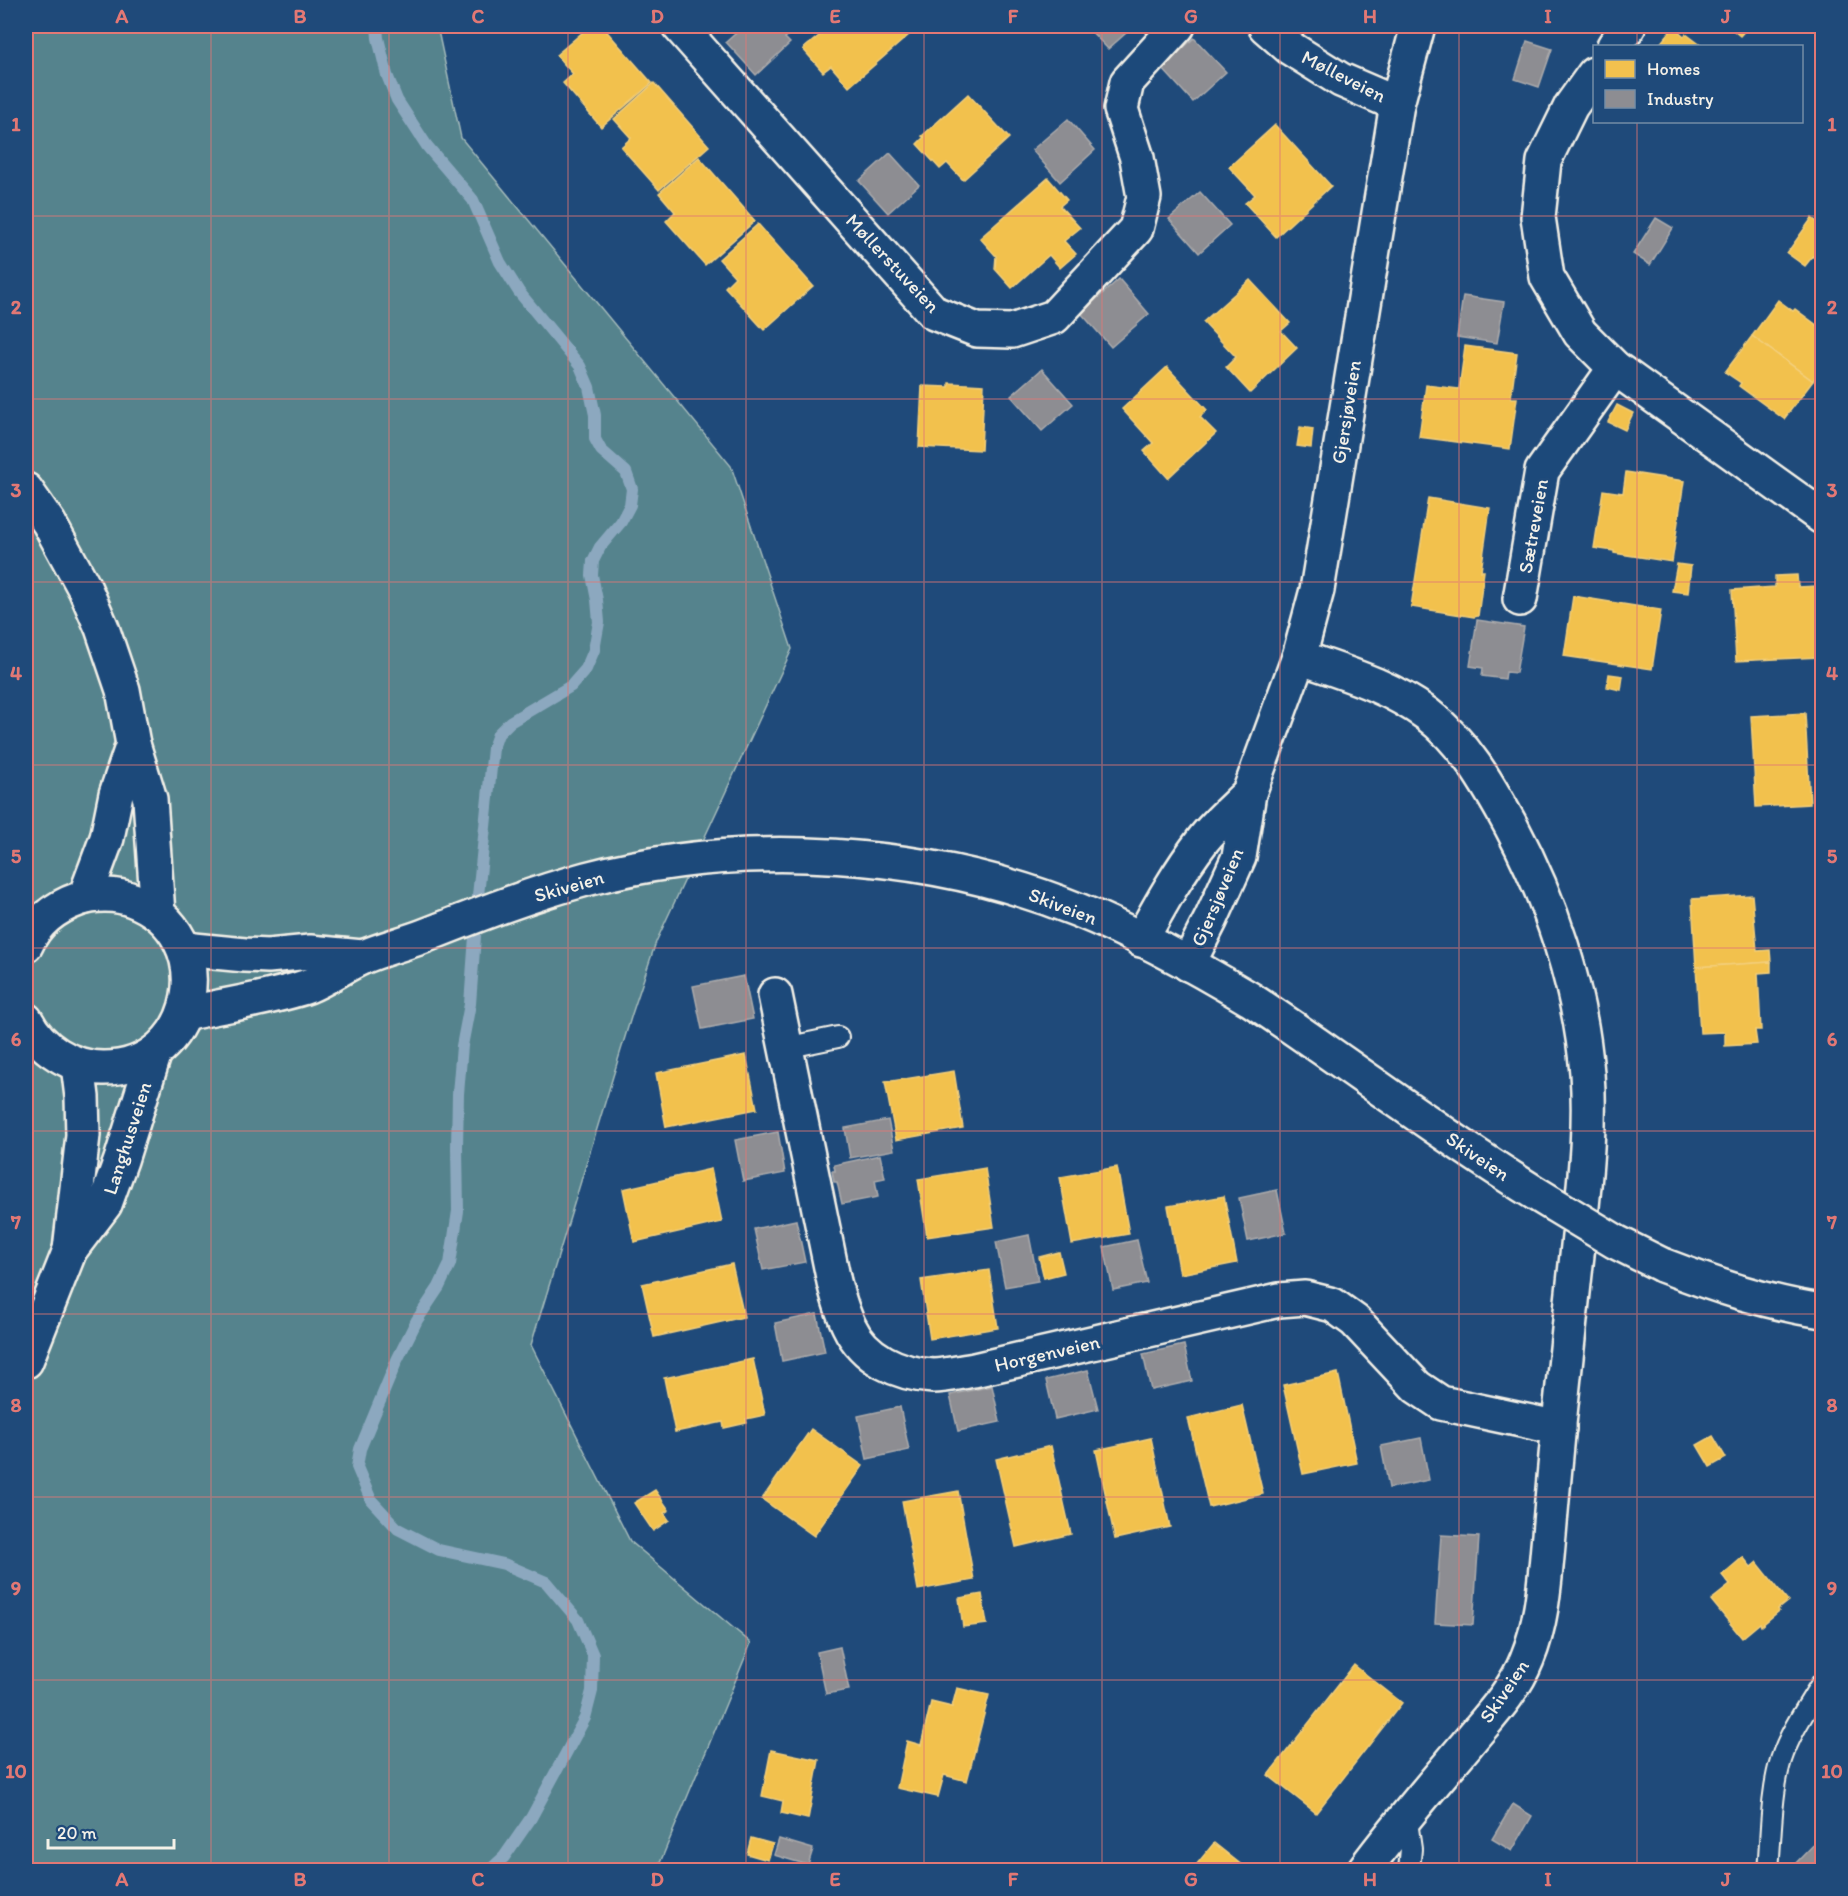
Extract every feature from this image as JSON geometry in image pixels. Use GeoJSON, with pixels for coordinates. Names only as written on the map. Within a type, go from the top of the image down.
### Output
{"type":"FeatureCollection","features":[{"type":"Feature","properties":{"kind":"street","name":"Møllerstuveien"},"geometry":{"type":"LineString","coordinates":[[679,26],[934,313],[977,330],[1012,331],[1054,317],[1136,229],[1144,197],[1137,158],[1121,109],[1127,82],[1178,26]]}},
{"type":"Feature","properties":{"kind":"street","name":"Mølleveien"},"geometry":{"type":"LineString","coordinates":[[1264,26],[1290,48],[1341,80],[1397,104]]}},
{"type":"Feature","properties":{"kind":"street","name":"Gjersjøveien"},"geometry":{"type":"LineString","coordinates":[[1188,964],[1211,920],[1239,857],[1249,792],[1299,657],[1315,600],[1397,104],[1418,26]]}},
{"type":"Feature","properties":{"kind":"street"},"geometry":{"type":"LineString","coordinates":[[1615,45],[1629,26]]}},
{"type":"Feature","properties":{"kind":"street"},"geometry":{"type":"LineString","coordinates":[[1593,75],[1571,106],[1544,161],[1538,217],[1547,277],[1580,333],[1616,368],[1822,517]]}},
{"type":"Feature","properties":{"kind":"street","name":"Sætreveien"},"geometry":{"type":"LineString","coordinates":[[1520,599],[1542,471],[1616,368]]}},
{"type":"Feature","properties":{"kind":"street"},"geometry":{"type":"LineString","coordinates":[[26,490],[67,554],[102,628],[123,690],[133,744],[150,799],[158,914]]}},
{"type":"Feature","properties":{"kind":"street","name":"Skiveien"},"geometry":{"type":"LineString","coordinates":[[1299,657],[1380,685],[1428,715],[1461,747],[1477,769],[1496,798],[1541,888],[1572,983],[1582,1030],[1587,1074],[1588,1130],[1584,1184],[1558,1428],[1544,1589],[1537,1628],[1520,1675],[1494,1712],[1406,1815],[1364,1870]]}},
{"type":"Feature","properties":{"kind":"street"},"geometry":{"type":"LineString","coordinates":[[85,897],[106,838],[116,794],[133,744]]}},
{"type":"Feature","properties":{"kind":"street","name":"Gjersjøveien"},"geometry":{"type":"LineString","coordinates":[[1141,940],[1163,898],[1183,867],[1205,838],[1249,792]]}},
{"type":"Feature","properties":{"kind":"street","name":"Skiveien"},"geometry":{"type":"LineString","coordinates":[[313,967],[362,957],[587,879],[651,866],[702,859],[754,855],[850,857],[988,880],[1075,909],[1188,964],[1251,1000],[1504,1175],[1616,1242],[1662,1265],[1709,1284],[1793,1306],[1822,1311]]}},
{"type":"Feature","properties":{"kind":"street"},"geometry":{"type":"LineString","coordinates":[[26,945],[30,935],[45,918],[63,905],[85,897],[104,895],[124,897],[158,914],[173,930],[184,949],[189,970],[189,992],[184,1014],[177,1028],[155,1052],[126,1066],[93,1068],[78,1065],[57,1055],[39,1041],[26,1020]]}},
{"type":"Feature","properties":{"kind":"street"},"geometry":{"type":"LineString","coordinates":[[184,949],[268,956],[313,967],[311,985],[184,1014]]}},
{"type":"Feature","properties":{"kind":"street","name":"Horgenveien"},"geometry":{"type":"LineString","coordinates":[[775,995],[834,1282],[842,1309],[859,1343],[883,1363],[915,1374],[934,1376],[949,1374],[1279,1300],[1305,1298],[1333,1305],[1355,1321],[1417,1387],[1441,1403],[1558,1428]]}},
{"type":"Feature","properties":{"kind":"street","name":"Langhusveien"},"geometry":{"type":"LineString","coordinates":[[26,1361],[70,1250],[105,1203],[155,1052]]}},
{"type":"Feature","properties":{"kind":"street","name":"Langhusveien"},"geometry":{"type":"LineString","coordinates":[[70,1250],[83,1135],[78,1065]]}},
{"type":"Feature","properties":{"kind":"lane"},"geometry":{"type":"LineString","coordinates":[[785,1048],[838,1037]]}},
{"type":"Feature","properties":{"kind":"lane"},"geometry":{"type":"LineString","coordinates":[[1768,1870],[1780,1762],[1790,1737],[1822,1683]]}},
{"type":"Feature","properties":{"kind":"lane"},"geometry":{"type":"LineString","coordinates":[[1406,1815],[1411,1849],[1409,1870]]}},
{"type":"Feature","properties":{"kind":"green space"},"geometry":{"type":"Polygon","coordinates":[[[26,26],[437,26],[461,138],[731,466],[792,649],[656,942],[531,1345],[630,1541],[751,1643],[657,1870],[26,1870],[26,26]]]}},
{"type":"Feature","properties":{"kind":"building: Homes"},"geometry":{"type":"Polygon","coordinates":[[[590,26],[602,26],[652,83],[601,127],[563,83],[573,74],[556,55],[590,26]]]}},
{"type":"Feature","properties":{"kind":"building: Homes"},"geometry":{"type":"Polygon","coordinates":[[[831,26],[915,26],[917,28],[849,87],[831,66],[823,72],[803,49],[831,26]]]}},
{"type":"Feature","properties":{"kind":"building: Homes"},"geometry":{"type":"Polygon","coordinates":[[[1728,26],[1749,26],[1740,36],[1728,26]]]}},
{"type":"Feature","properties":{"kind":"building: Homes"},"geometry":{"type":"Polygon","coordinates":[[[1674,27],[1684,36],[1686,34],[1701,45],[1659,45],[1674,27]]]}},
{"type":"Feature","properties":{"kind":"building: Homes"},"geometry":{"type":"Polygon","coordinates":[[[654,83],[709,146],[659,190],[621,147],[631,138],[614,119],[654,83]]]}},
{"type":"Feature","properties":{"kind":"building: Homes"},"geometry":{"type":"Polygon","coordinates":[[[968,94],[1009,138],[963,180],[947,163],[940,169],[917,144],[924,137],[922,136],[968,94]]]}},
{"type":"Feature","properties":{"kind":"building: Homes"},"geometry":{"type":"Polygon","coordinates":[[[1275,125],[1331,186],[1276,237],[1245,203],[1255,195],[1229,167],[1275,125]]]}},
{"type":"Feature","properties":{"kind":"building: Homes"},"geometry":{"type":"Polygon","coordinates":[[[699,157],[755,221],[705,265],[666,221],[675,212],[659,193],[699,157]]]}},
{"type":"Feature","properties":{"kind":"building: Homes"},"geometry":{"type":"Polygon","coordinates":[[[1048,178],[1067,200],[1060,206],[1080,228],[1064,241],[1076,254],[1060,268],[1049,255],[1012,288],[995,269],[996,256],[980,238],[1048,178]]]}},
{"type":"Feature","properties":{"kind":"building: Homes"},"geometry":{"type":"Polygon","coordinates":[[[1812,218],[1822,226],[1822,263],[1813,256],[1805,266],[1787,253],[1812,218]]]}},
{"type":"Feature","properties":{"kind":"building: Homes"},"geometry":{"type":"Polygon","coordinates":[[[758,224],[813,286],[764,330],[725,287],[735,277],[719,259],[758,224]]]}},
{"type":"Feature","properties":{"kind":"building: Homes"},"geometry":{"type":"Polygon","coordinates":[[[1250,280],[1290,323],[1281,331],[1297,348],[1250,393],[1226,367],[1236,357],[1203,322],[1250,280]]]}},
{"type":"Feature","properties":{"kind":"building: Homes"},"geometry":{"type":"Polygon","coordinates":[[[1778,300],[1793,311],[1795,309],[1822,329],[1822,367],[1813,381],[1752,336],[1778,300]]]}},
{"type":"Feature","properties":{"kind":"building: Homes"},"geometry":{"type":"Polygon","coordinates":[[[1752,336],[1813,381],[1784,419],[1739,386],[1741,383],[1725,372],[1752,336]]]}},
{"type":"Feature","properties":{"kind":"building: Homes"},"geometry":{"type":"Polygon","coordinates":[[[1465,346],[1517,353],[1511,398],[1517,398],[1510,449],[1419,437],[1426,385],[1459,389],[1465,346]]]}},
{"type":"Feature","properties":{"kind":"building: Homes"},"geometry":{"type":"Polygon","coordinates":[[[1167,367],[1207,410],[1200,417],[1216,433],[1168,478],[1144,451],[1153,443],[1122,409],[1167,367]]]}},
{"type":"Feature","properties":{"kind":"building: Homes"},"geometry":{"type":"Polygon","coordinates":[[[949,383],[984,385],[981,450],[919,447],[922,386],[949,387],[949,383]]]}},
{"type":"Feature","properties":{"kind":"building: Homes"},"geometry":{"type":"Polygon","coordinates":[[[1617,405],[1633,413],[1625,430],[1608,422],[1617,405]]]}},
{"type":"Feature","properties":{"kind":"building: Homes"},"geometry":{"type":"Polygon","coordinates":[[[1300,427],[1313,429],[1311,448],[1297,446],[1300,427]]]}},
{"type":"Feature","properties":{"kind":"building: Homes"},"geometry":{"type":"Polygon","coordinates":[[[1626,472],[1684,481],[1672,562],[1594,548],[1603,490],[1623,493],[1626,472]]]}},
{"type":"Feature","properties":{"kind":"building: Homes"},"geometry":{"type":"Polygon","coordinates":[[[1428,498],[1490,508],[1481,571],[1484,571],[1478,616],[1411,607],[1428,498]]]}},
{"type":"Feature","properties":{"kind":"building: Homes"},"geometry":{"type":"Polygon","coordinates":[[[1677,564],[1691,566],[1688,593],[1672,591],[1677,564]]]}},
{"type":"Feature","properties":{"kind":"building: Homes"},"geometry":{"type":"Polygon","coordinates":[[[1797,575],[1798,587],[1817,586],[1821,657],[1736,661],[1732,590],[1775,587],[1775,576],[1797,575]]]}},
{"type":"Feature","properties":{"kind":"building: Homes"},"geometry":{"type":"Polygon","coordinates":[[[1573,596],[1661,610],[1652,669],[1564,656],[1573,596]]]}},
{"type":"Feature","properties":{"kind":"building: Homes"},"geometry":{"type":"Polygon","coordinates":[[[1609,674],[1623,676],[1621,690],[1607,687],[1609,674]]]}},
{"type":"Feature","properties":{"kind":"building: Homes"},"geometry":{"type":"Polygon","coordinates":[[[1805,713],[1810,804],[1756,807],[1751,716],[1805,713]]]}},
{"type":"Feature","properties":{"kind":"building: Homes"},"geometry":{"type":"Polygon","coordinates":[[[1752,895],[1757,951],[1770,950],[1771,962],[1696,967],[1692,899],[1752,895]]]}},
{"type":"Feature","properties":{"kind":"building: Homes"},"geometry":{"type":"Polygon","coordinates":[[[1771,962],[1771,972],[1758,973],[1761,1030],[1755,1030],[1757,1044],[1725,1046],[1725,1032],[1700,1033],[1696,967],[1771,962]]]}},
{"type":"Feature","properties":{"kind":"building: Homes"},"geometry":{"type":"Polygon","coordinates":[[[746,1055],[757,1109],[666,1127],[656,1073],[746,1055]]]}},
{"type":"Feature","properties":{"kind":"building: Homes"},"geometry":{"type":"Polygon","coordinates":[[[954,1071],[963,1128],[896,1140],[885,1082],[954,1071]]]}},
{"type":"Feature","properties":{"kind":"building: Homes"},"geometry":{"type":"Polygon","coordinates":[[[1117,1167],[1129,1234],[1072,1244],[1060,1177],[1117,1167]]]}},
{"type":"Feature","properties":{"kind":"building: Homes"},"geometry":{"type":"Polygon","coordinates":[[[985,1168],[994,1227],[927,1237],[918,1179],[985,1168]]]}},
{"type":"Feature","properties":{"kind":"building: Homes"},"geometry":{"type":"Polygon","coordinates":[[[711,1169],[722,1222],[634,1242],[623,1189],[711,1169]]]}},
{"type":"Feature","properties":{"kind":"building: Homes"},"geometry":{"type":"Polygon","coordinates":[[[1224,1196],[1237,1263],[1180,1274],[1168,1206],[1224,1196]]]}},
{"type":"Feature","properties":{"kind":"building: Homes"},"geometry":{"type":"Polygon","coordinates":[[[1059,1252],[1064,1273],[1044,1278],[1039,1257],[1059,1252]]]}},
{"type":"Feature","properties":{"kind":"building: Homes"},"geometry":{"type":"Polygon","coordinates":[[[732,1264],[744,1317],[654,1337],[642,1284],[732,1264]]]}},
{"type":"Feature","properties":{"kind":"building: Homes"},"geometry":{"type":"Polygon","coordinates":[[[989,1270],[998,1328],[930,1339],[921,1280],[989,1270]]]}},
{"type":"Feature","properties":{"kind":"building: Homes"},"geometry":{"type":"Polygon","coordinates":[[[753,1359],[765,1415],[746,1419],[747,1423],[724,1428],[723,1422],[675,1432],[664,1378],[753,1359]]]}},
{"type":"Feature","properties":{"kind":"building: Homes"},"geometry":{"type":"Polygon","coordinates":[[[1338,1373],[1357,1463],[1303,1474],[1283,1385],[1338,1373]]]}},
{"type":"Feature","properties":{"kind":"building: Homes"},"geometry":{"type":"Polygon","coordinates":[[[1242,1405],[1263,1494],[1209,1507],[1188,1418],[1242,1405]]]}},
{"type":"Feature","properties":{"kind":"building: Homes"},"geometry":{"type":"Polygon","coordinates":[[[811,1429],[863,1466],[814,1536],[762,1499],[811,1429]]]}},
{"type":"Feature","properties":{"kind":"building: Homes"},"geometry":{"type":"Polygon","coordinates":[[[1713,1436],[1726,1458],[1710,1467],[1697,1445],[1713,1436]]]}},
{"type":"Feature","properties":{"kind":"building: Homes"},"geometry":{"type":"Polygon","coordinates":[[[1151,1438],[1170,1527],[1115,1539],[1096,1450],[1151,1438]]]}},
{"type":"Feature","properties":{"kind":"building: Homes"},"geometry":{"type":"Polygon","coordinates":[[[1051,1446],[1071,1534],[1016,1547],[996,1459],[1051,1446]]]}},
{"type":"Feature","properties":{"kind":"building: Homes"},"geometry":{"type":"Polygon","coordinates":[[[655,1490],[669,1510],[664,1513],[669,1520],[653,1531],[634,1503],[655,1490]]]}},
{"type":"Feature","properties":{"kind":"building: Homes"},"geometry":{"type":"Polygon","coordinates":[[[958,1491],[974,1580],[918,1590],[902,1501],[958,1491]]]}},
{"type":"Feature","properties":{"kind":"building: Homes"},"geometry":{"type":"Polygon","coordinates":[[[1743,1557],[1751,1567],[1757,1562],[1788,1601],[1761,1626],[1760,1623],[1742,1638],[1711,1600],[1730,1585],[1722,1575],[1743,1557]]]}},
{"type":"Feature","properties":{"kind":"building: Homes"},"geometry":{"type":"Polygon","coordinates":[[[982,1594],[987,1624],[963,1627],[959,1598],[982,1594]]]}},
{"type":"Feature","properties":{"kind":"building: Homes"},"geometry":{"type":"Polygon","coordinates":[[[1354,1665],[1402,1703],[1316,1813],[1268,1775],[1354,1665]]]}},
{"type":"Feature","properties":{"kind":"building: Homes"},"geometry":{"type":"Polygon","coordinates":[[[957,1688],[989,1695],[967,1781],[944,1775],[938,1797],[897,1788],[907,1741],[921,1745],[931,1702],[952,1707],[957,1688]]]}},
{"type":"Feature","properties":{"kind":"building: Homes"},"geometry":{"type":"Polygon","coordinates":[[[771,1750],[819,1760],[808,1819],[781,1813],[783,1801],[762,1796],[771,1750]]]}},
{"type":"Feature","properties":{"kind":"building: Homes"},"geometry":{"type":"Polygon","coordinates":[[[751,1838],[773,1844],[768,1860],[747,1854],[751,1838]]]}},
{"type":"Feature","properties":{"kind":"building: Homes"},"geometry":{"type":"Polygon","coordinates":[[[1214,1843],[1248,1870],[1192,1870],[1214,1843]]]}},
{"type":"Feature","properties":{"kind":"building: Industry"},"geometry":{"type":"Polygon","coordinates":[[[744,26],[789,26],[794,30],[785,38],[790,43],[756,75],[726,42],[744,26]]]}},
{"type":"Feature","properties":{"kind":"building: Industry"},"geometry":{"type":"Polygon","coordinates":[[[1086,26],[1134,26],[1108,49],[1086,26]]]}},
{"type":"Feature","properties":{"kind":"building: Industry"},"geometry":{"type":"Polygon","coordinates":[[[1194,38],[1226,72],[1193,102],[1162,68],[1194,38]]]}},
{"type":"Feature","properties":{"kind":"building: Industry"},"geometry":{"type":"Polygon","coordinates":[[[1527,41],[1552,49],[1539,87],[1515,79],[1527,41]]]}},
{"type":"Feature","properties":{"kind":"building: Industry"},"geometry":{"type":"Polygon","coordinates":[[[1068,119],[1095,150],[1060,182],[1032,150],[1068,119]]]}},
{"type":"Feature","properties":{"kind":"building: Industry"},"geometry":{"type":"Polygon","coordinates":[[[890,153],[919,185],[888,213],[859,181],[890,153]]]}},
{"type":"Feature","properties":{"kind":"building: Industry"},"geometry":{"type":"Polygon","coordinates":[[[1200,192],[1230,225],[1199,253],[1169,219],[1200,192]]]}},
{"type":"Feature","properties":{"kind":"building: Industry"},"geometry":{"type":"Polygon","coordinates":[[[1656,218],[1673,228],[1650,265],[1633,254],[1656,218]]]}},
{"type":"Feature","properties":{"kind":"building: Industry"},"geometry":{"type":"Polygon","coordinates":[[[1119,279],[1149,314],[1111,347],[1081,313],[1119,279]]]}},
{"type":"Feature","properties":{"kind":"building: Industry"},"geometry":{"type":"Polygon","coordinates":[[[1463,296],[1504,302],[1497,343],[1457,337],[1463,296]]]}},
{"type":"Feature","properties":{"kind":"building: Industry"},"geometry":{"type":"Polygon","coordinates":[[[1042,369],[1073,404],[1042,431],[1011,396],[1042,369]]]}},
{"type":"Feature","properties":{"kind":"building: Industry"},"geometry":{"type":"Polygon","coordinates":[[[1477,620],[1524,627],[1516,673],[1506,672],[1505,679],[1482,676],[1483,668],[1470,666],[1477,620]]]}},
{"type":"Feature","properties":{"kind":"building: Industry"},"geometry":{"type":"Polygon","coordinates":[[[744,976],[753,1019],[702,1029],[693,986],[744,976]]]}},
{"type":"Feature","properties":{"kind":"building: Industry"},"geometry":{"type":"Polygon","coordinates":[[[888,1120],[894,1150],[850,1158],[845,1128],[888,1120]]]}},
{"type":"Feature","properties":{"kind":"building: Industry"},"geometry":{"type":"Polygon","coordinates":[[[778,1132],[785,1173],[743,1181],[735,1140],[778,1132]]]}},
{"type":"Feature","properties":{"kind":"building: Industry"},"geometry":{"type":"Polygon","coordinates":[[[880,1155],[885,1178],[875,1180],[878,1197],[842,1204],[837,1182],[834,1182],[832,1171],[835,1171],[834,1165],[880,1155]]]}},
{"type":"Feature","properties":{"kind":"building: Industry"},"geometry":{"type":"Polygon","coordinates":[[[1277,1190],[1286,1233],[1248,1241],[1239,1198],[1277,1190]]]}},
{"type":"Feature","properties":{"kind":"building: Industry"},"geometry":{"type":"Polygon","coordinates":[[[796,1220],[805,1262],[763,1270],[754,1229],[796,1220]]]}},
{"type":"Feature","properties":{"kind":"building: Industry"},"geometry":{"type":"Polygon","coordinates":[[[1029,1235],[1038,1281],[1005,1287],[996,1242],[1029,1235]]]}},
{"type":"Feature","properties":{"kind":"building: Industry"},"geometry":{"type":"Polygon","coordinates":[[[1137,1240],[1147,1283],[1113,1290],[1104,1247],[1137,1240]]]}},
{"type":"Feature","properties":{"kind":"building: Industry"},"geometry":{"type":"Polygon","coordinates":[[[817,1314],[825,1352],[782,1361],[775,1323],[817,1314]]]}},
{"type":"Feature","properties":{"kind":"building: Industry"},"geometry":{"type":"Polygon","coordinates":[[[1184,1345],[1192,1381],[1151,1390],[1143,1354],[1184,1345]]]}},
{"type":"Feature","properties":{"kind":"building: Industry"},"geometry":{"type":"Polygon","coordinates":[[[1088,1370],[1098,1409],[1055,1419],[1046,1380],[1088,1370]]]}},
{"type":"Feature","properties":{"kind":"building: Industry"},"geometry":{"type":"Polygon","coordinates":[[[992,1386],[1000,1422],[958,1431],[950,1395],[992,1386]]]}},
{"type":"Feature","properties":{"kind":"building: Industry"},"geometry":{"type":"Polygon","coordinates":[[[900,1407],[909,1450],[867,1459],[858,1416],[900,1407]]]}},
{"type":"Feature","properties":{"kind":"building: Industry"},"geometry":{"type":"Polygon","coordinates":[[[1421,1438],[1429,1480],[1389,1488],[1381,1446],[1421,1438]]]}},
{"type":"Feature","properties":{"kind":"building: Industry"},"geometry":{"type":"Polygon","coordinates":[[[1441,1535],[1479,1537],[1473,1625],[1435,1623],[1441,1535]]]}},
{"type":"Feature","properties":{"kind":"building: Industry"},"geometry":{"type":"Polygon","coordinates":[[[840,1647],[849,1690],[826,1694],[817,1652],[840,1647]]]}},
{"type":"Feature","properties":{"kind":"building: Industry"},"geometry":{"type":"Polygon","coordinates":[[[1513,1804],[1532,1816],[1512,1851],[1492,1839],[1513,1804]]]}},
{"type":"Feature","properties":{"kind":"building: Industry"},"geometry":{"type":"Polygon","coordinates":[[[1822,1836],[1822,1870],[1798,1870],[1793,1866],[1822,1836]]]}},
{"type":"Feature","properties":{"kind":"building: Industry"},"geometry":{"type":"Polygon","coordinates":[[[779,1839],[813,1849],[808,1865],[774,1855],[779,1839]]]}},
{"type":"Feature","properties":{"kind":"waterway"},"geometry":{"type":"LineString","coordinates":[[377,26],[387,75],[397,100],[427,146],[473,200],[500,262],[519,292],[580,366],[589,387],[595,415],[595,439],[601,450],[626,472],[632,489],[630,505],[621,522],[600,547],[593,561],[592,575],[599,622],[594,650],[586,669],[571,686],[510,722],[498,734],[493,748],[470,1004],[462,1046],[458,1094],[458,1211],[450,1264],[439,1287],[417,1320],[397,1360],[360,1449],[357,1467],[371,1500],[398,1529],[439,1550],[504,1564],[546,1582],[578,1620],[593,1655],[592,1691],[585,1718],[531,1818],[504,1857],[490,1870]]}}]}
